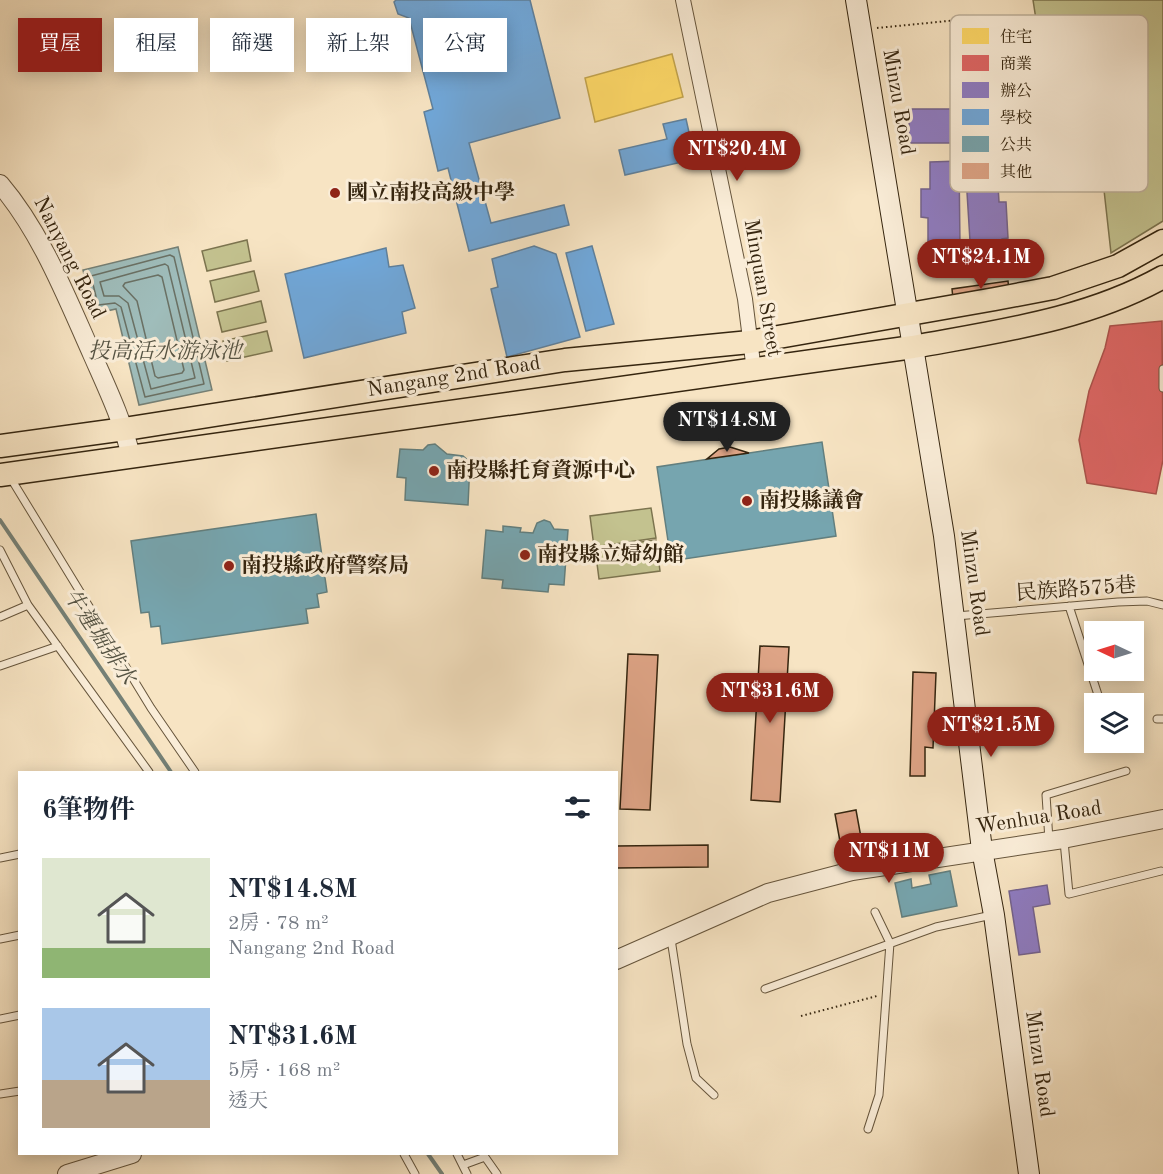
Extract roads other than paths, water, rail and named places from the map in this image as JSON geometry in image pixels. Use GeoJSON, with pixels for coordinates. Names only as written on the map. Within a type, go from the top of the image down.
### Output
{"type":"FeatureCollection","features":[{"type":"Feature","properties":{"kind":"main road","name":"Minzu Road"},"geometry":{"type":"LineString","coordinates":[[856,0],[909,314],[956,616],[982,850],[994,915],[1029,1174]]}},
{"type":"Feature","properties":{"kind":"main road","name":"Nangang 2nd Road"},"geometry":{"type":"LineString","coordinates":[[0,446],[125,429],[565,360],[750,342],[909,314],[1053,288],[1118,266],[1163,241]]}},
{"type":"Feature","properties":{"kind":"main road","name":"Nangang 2nd Road"},"geometry":{"type":"LineString","coordinates":[[4,475],[913,347],[1039,324],[1104,305],[1163,277]]}},
{"type":"Feature","properties":{"kind":"street","name":"Minquan Street"},"geometry":{"type":"LineString","coordinates":[[683,0],[745,299],[754,371]]}},
{"type":"Feature","properties":{"kind":"street","name":"Nanyang Road"},"geometry":{"type":"LineString","coordinates":[[0,184],[16,202],[37,240],[125,429],[131,458]]}},
{"type":"Feature","properties":{"kind":"street","name":"Wenhua Road"},"geometry":{"type":"LineString","coordinates":[[618,959],[768,893],[852,871],[1056,839],[1163,819]]}},
{"type":"Feature","properties":{"kind":"street"},"geometry":{"type":"LineString","coordinates":[[67,1174],[129,1155]]}},
{"type":"Feature","properties":{"kind":"lane"},"geometry":{"type":"LineString","coordinates":[[1163,369],[1163,388]]}},
{"type":"Feature","properties":{"kind":"lane"},"geometry":{"type":"LineString","coordinates":[[4,475],[151,708],[194,771]]}},
{"type":"Feature","properties":{"kind":"lane"},"geometry":{"type":"LineString","coordinates":[[0,550],[28,605],[148,771]]}},
{"type":"Feature","properties":{"kind":"lane","name":"民族路575巷"},"geometry":{"type":"LineString","coordinates":[[956,616],[1128,602],[1163,605]]}},
{"type":"Feature","properties":{"kind":"lane"},"geometry":{"type":"LineString","coordinates":[[0,617],[28,605]]}},
{"type":"Feature","properties":{"kind":"lane"},"geometry":{"type":"LineString","coordinates":[[1069,606],[1097,693]]}},
{"type":"Feature","properties":{"kind":"lane"},"geometry":{"type":"LineString","coordinates":[[0,666],[58,646]]}},
{"type":"Feature","properties":{"kind":"lane"},"geometry":{"type":"LineString","coordinates":[[1126,771],[1046,795],[1069,894],[1161,871]]}},
{"type":"Feature","properties":{"kind":"lane"},"geometry":{"type":"LineString","coordinates":[[0,858],[18,854]]}},
{"type":"Feature","properties":{"kind":"lane"},"geometry":{"type":"LineString","coordinates":[[868,1129],[879,1095],[890,944],[875,912]]}},
{"type":"Feature","properties":{"kind":"lane"},"geometry":{"type":"LineString","coordinates":[[765,989],[936,927],[994,915]]}},
{"type":"Feature","properties":{"kind":"lane"},"geometry":{"type":"LineString","coordinates":[[0,939],[18,935]]}},
{"type":"Feature","properties":{"kind":"lane"},"geometry":{"type":"LineString","coordinates":[[670,936],[696,1078],[714,1095]]}},
{"type":"Feature","properties":{"kind":"lane"},"geometry":{"type":"LineString","coordinates":[[0,1019],[18,1016]]}},
{"type":"Feature","properties":{"kind":"lane"},"geometry":{"type":"LineString","coordinates":[[0,1094],[18,1091]]}},
{"type":"Feature","properties":{"kind":"lane"},"geometry":{"type":"LineString","coordinates":[[405,1155],[415,1174]]}},
{"type":"Feature","properties":{"kind":"lane"},"geometry":{"type":"LineString","coordinates":[[458,1155],[467,1174]]}},
{"type":"Feature","properties":{"kind":"lane"},"geometry":{"type":"LineString","coordinates":[[463,1165],[485,1157],[497,1174]]}},
{"type":"Feature","properties":{"kind":"water","name":"投高活水游泳池"},"geometry":{"type":"Polygon","coordinates":[[[178,247],[212,390],[139,405],[116,309],[93,314],[83,270],[178,247]]]}},
{"type":"Feature","properties":{"kind":"waterway","name":"牛運堀排水"},"geometry":{"type":"LineString","coordinates":[[0,520],[170,771]]}},
{"type":"Feature","properties":{"kind":"waterway","name":"牛運堀排水"},"geometry":{"type":"LineString","coordinates":[[429,1155],[442,1174]]}},
{"type":"Feature","properties":{"kind":"place","name":"國立南投高級中學"},"geometry":{"type":"Point","coordinates":[335,193]}},
{"type":"Feature","properties":{"kind":"place","name":"南投縣托育資源中心"},"geometry":{"type":"Point","coordinates":[434,471]}},
{"type":"Feature","properties":{"kind":"place","name":"南投縣議會"},"geometry":{"type":"Point","coordinates":[747,501]}},
{"type":"Feature","properties":{"kind":"place","name":"南投縣立婦幼館"},"geometry":{"type":"Point","coordinates":[525,555]}},
{"type":"Feature","properties":{"kind":"place","name":"南投縣政府警察局"},"geometry":{"type":"Point","coordinates":[229,566]}}]}
